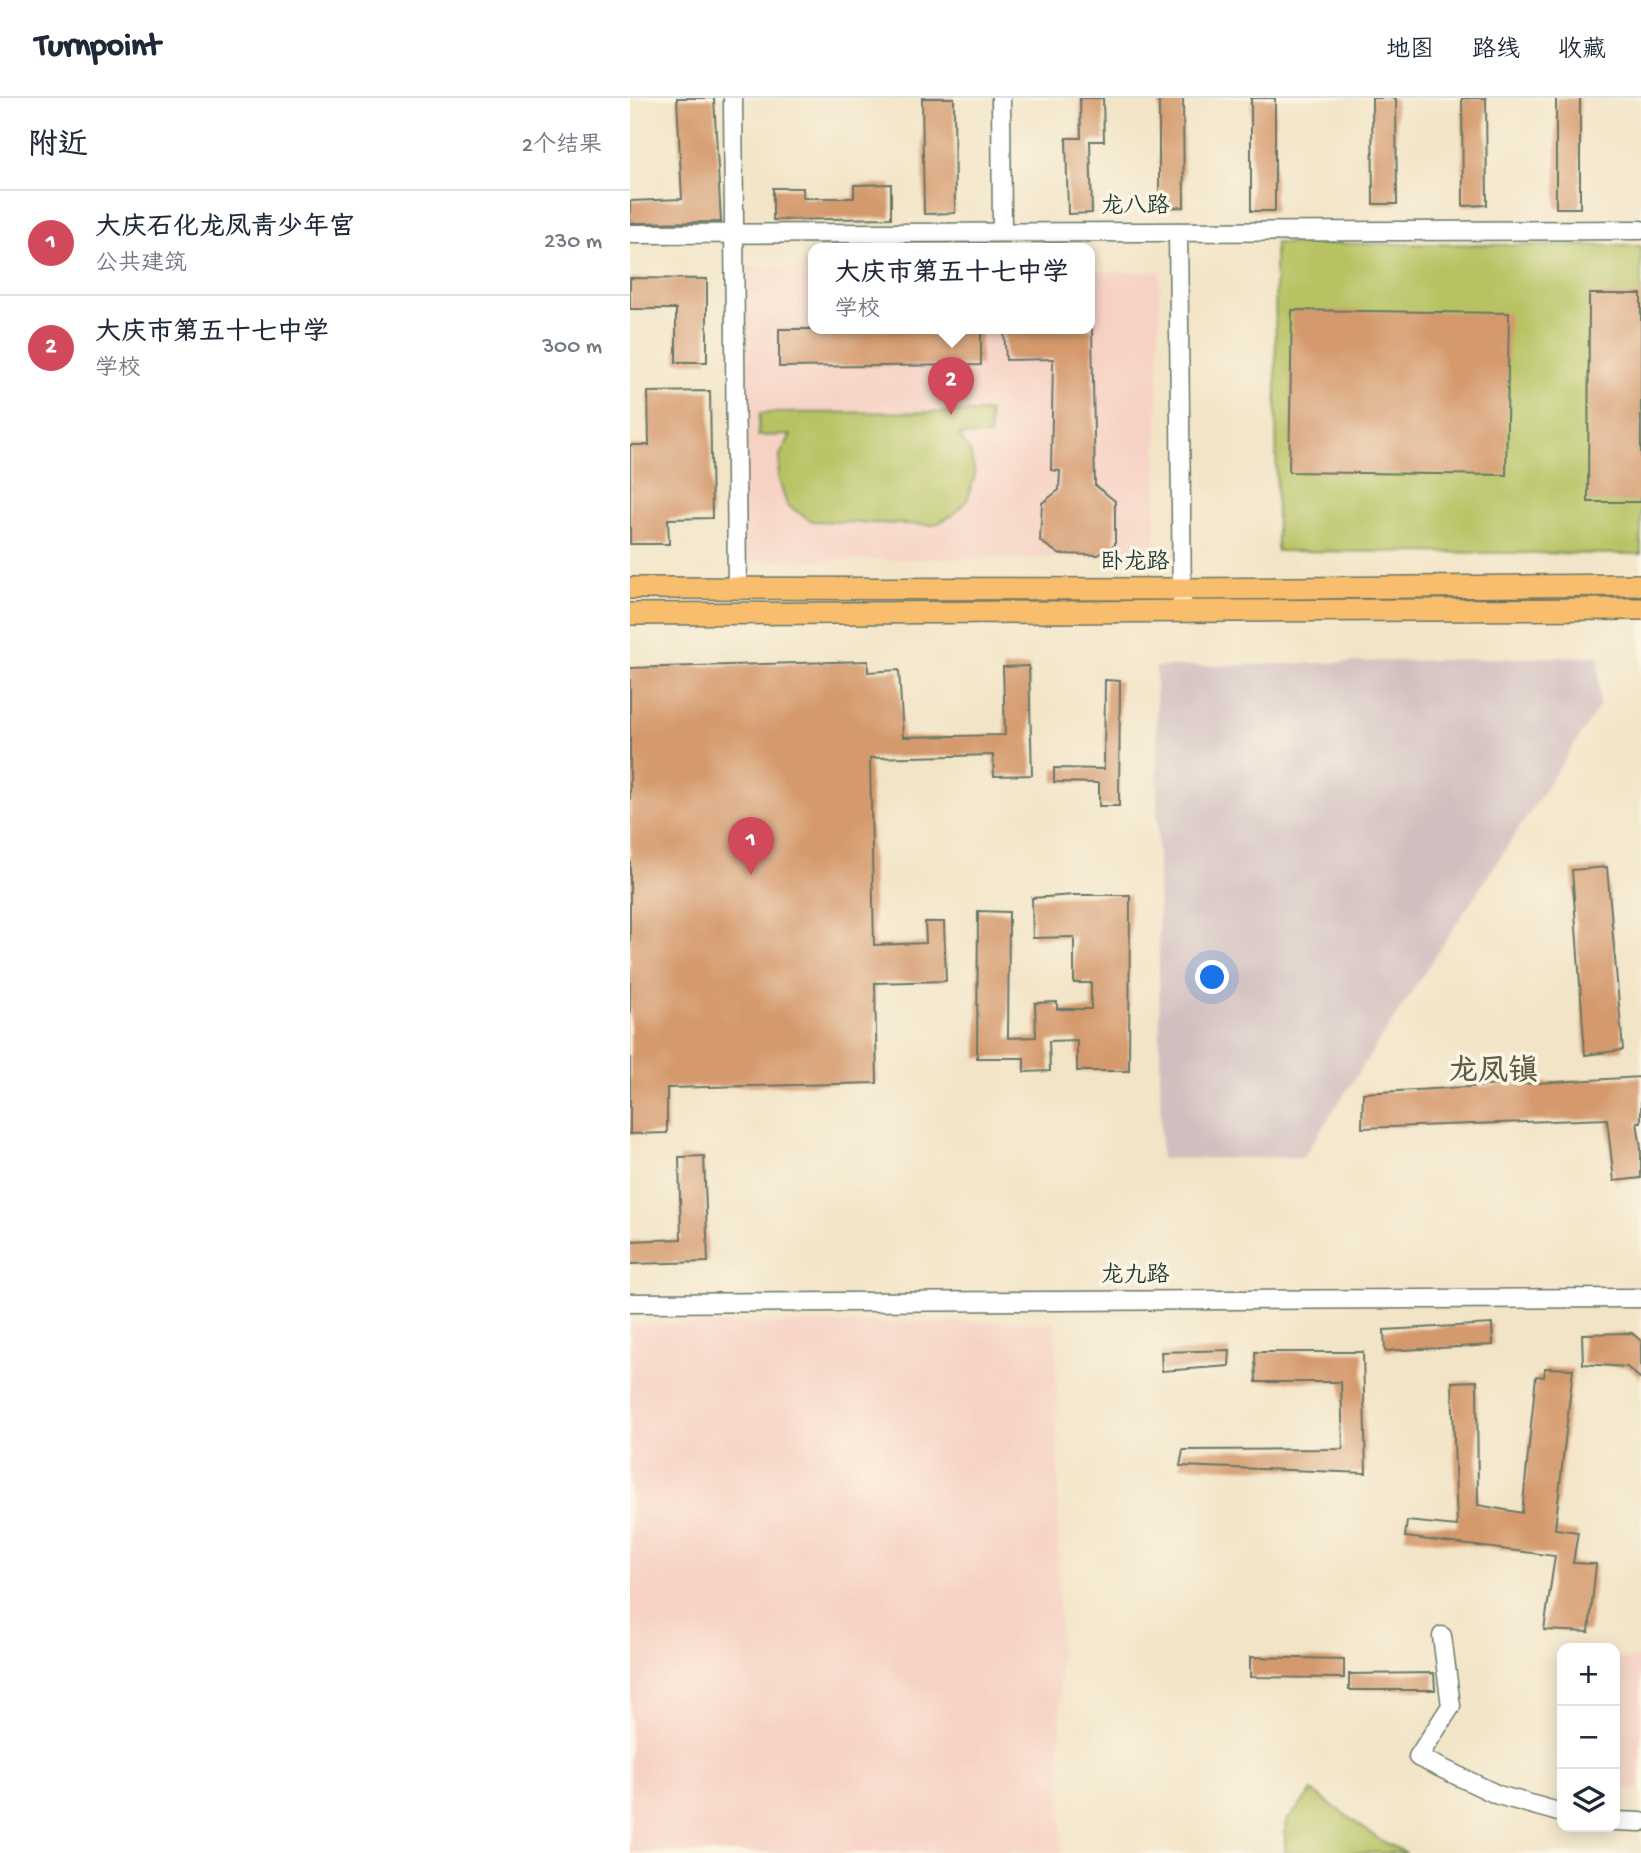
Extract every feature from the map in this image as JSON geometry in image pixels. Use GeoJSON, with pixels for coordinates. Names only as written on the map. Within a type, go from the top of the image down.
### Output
{"type":"FeatureCollection","features":[{"type":"Feature","properties":{"kind":"main road","name":"卧龙路"},"geometry":{"type":"LineString","coordinates":[[630,588],[1182,589],[1641,585]]}},
{"type":"Feature","properties":{"kind":"main road"},"geometry":{"type":"LineString","coordinates":[[630,614],[1641,609]]}},
{"type":"Feature","properties":{"kind":"street"},"geometry":{"type":"LineString","coordinates":[[733,98],[737,589]]}},
{"type":"Feature","properties":{"kind":"street"},"geometry":{"type":"LineString","coordinates":[[1002,98],[1002,232]]}},
{"type":"Feature","properties":{"kind":"street","name":"龙八路"},"geometry":{"type":"LineString","coordinates":[[630,234],[1641,230]]}},
{"type":"Feature","properties":{"kind":"street"},"geometry":{"type":"LineString","coordinates":[[1178,232],[1182,611]]}},
{"type":"Feature","properties":{"kind":"street","name":"龙九路"},"geometry":{"type":"LineString","coordinates":[[630,1303],[1641,1298]]}},
{"type":"Feature","properties":{"kind":"street"},"geometry":{"type":"LineString","coordinates":[[1442,1636],[1451,1706],[1418,1757],[1498,1795],[1557,1813]]}},
{"type":"Feature","properties":{"kind":"street"},"geometry":{"type":"LineString","coordinates":[[1620,1821],[1641,1822]]}},
{"type":"Feature","properties":{"kind":"shaded area"},"geometry":{"type":"Polygon","coordinates":[[[747,267],[808,268],[808,334],[1095,334],[1095,272],[1160,272],[1155,557],[740,561],[747,267]]]}},
{"type":"Feature","properties":{"kind":"shaded area"},"geometry":{"type":"Polygon","coordinates":[[[1599,656],[1599,707],[1303,1157],[1161,1159],[1156,667],[1599,656]]]}},
{"type":"Feature","properties":{"kind":"shaded area"},"geometry":{"type":"Polygon","coordinates":[[[1056,1322],[1062,1853],[630,1853],[630,1324],[1056,1322]]]}},
{"type":"Feature","properties":{"kind":"shaded area"},"geometry":{"type":"Polygon","coordinates":[[[1641,1658],[1641,1788],[1620,1790],[1620,1659],[1641,1658]]]}},
{"type":"Feature","properties":{"kind":"green space"},"geometry":{"type":"Polygon","coordinates":[[[1275,243],[1641,246],[1641,554],[1277,551],[1275,243]]]}},
{"type":"Feature","properties":{"kind":"green space"},"geometry":{"type":"Polygon","coordinates":[[[989,412],[990,436],[959,435],[970,452],[975,475],[967,500],[953,515],[934,525],[812,521],[787,505],[778,477],[780,455],[791,435],[758,436],[760,413],[989,412]]]}},
{"type":"Feature","properties":{"kind":"green space"},"geometry":{"type":"Polygon","coordinates":[[[1312,1791],[1380,1840],[1406,1853],[1285,1853],[1285,1823],[1312,1791]]]}},
{"type":"Feature","properties":{"kind":"building"},"geometry":{"type":"Polygon","coordinates":[[[677,98],[714,98],[721,222],[630,223],[630,201],[682,199],[677,98]]]}},
{"type":"Feature","properties":{"kind":"building"},"geometry":{"type":"Polygon","coordinates":[[[922,98],[954,98],[955,213],[924,214],[922,98]]]}},
{"type":"Feature","properties":{"kind":"building"},"geometry":{"type":"Polygon","coordinates":[[[1080,98],[1103,98],[1104,141],[1090,141],[1092,213],[1068,214],[1066,138],[1081,138],[1080,98]]]}},
{"type":"Feature","properties":{"kind":"building"},"geometry":{"type":"Polygon","coordinates":[[[1159,98],[1183,98],[1184,207],[1159,208],[1159,98]]]}},
{"type":"Feature","properties":{"kind":"building"},"geometry":{"type":"Polygon","coordinates":[[[1251,98],[1275,98],[1275,211],[1251,211],[1251,98]]]}},
{"type":"Feature","properties":{"kind":"building"},"geometry":{"type":"Polygon","coordinates":[[[1372,98],[1396,98],[1397,204],[1373,204],[1372,98]]]}},
{"type":"Feature","properties":{"kind":"building"},"geometry":{"type":"Polygon","coordinates":[[[1462,98],[1486,98],[1487,205],[1463,206],[1462,98]]]}},
{"type":"Feature","properties":{"kind":"building"},"geometry":{"type":"Polygon","coordinates":[[[1556,98],[1580,98],[1580,208],[1556,208],[1556,98]]]}},
{"type":"Feature","properties":{"kind":"building"},"geometry":{"type":"Polygon","coordinates":[[[891,184],[891,218],[773,220],[773,188],[803,188],[803,198],[854,198],[854,185],[891,184]]]}},
{"type":"Feature","properties":{"kind":"building"},"geometry":{"type":"Polygon","coordinates":[[[630,278],[707,279],[707,362],[676,362],[676,309],[630,309],[630,278]]]}},
{"type":"Feature","properties":{"kind":"building"},"geometry":{"type":"Polygon","coordinates":[[[1589,294],[1641,294],[1641,502],[1588,502],[1589,294]]]}},
{"type":"Feature","properties":{"kind":"building"},"geometry":{"type":"Polygon","coordinates":[[[1292,310],[1509,313],[1506,475],[1289,472],[1292,310]]]}},
{"type":"Feature","properties":{"kind":"building"},"geometry":{"type":"Polygon","coordinates":[[[779,329],[808,329],[808,334],[981,334],[981,365],[779,367],[779,329]]]}},
{"type":"Feature","properties":{"kind":"building"},"geometry":{"type":"Polygon","coordinates":[[[1004,334],[1092,334],[1095,485],[1115,501],[1115,545],[1098,555],[1059,554],[1040,541],[1042,503],[1059,490],[1060,471],[1051,470],[1053,359],[1006,360],[1004,334]]]}},
{"type":"Feature","properties":{"kind":"building"},"geometry":{"type":"Polygon","coordinates":[[[710,391],[712,518],[668,519],[669,544],[630,544],[630,445],[649,445],[648,392],[710,391]]]}},
{"type":"Feature","properties":{"kind":"building"},"geometry":{"type":"Polygon","coordinates":[[[868,661],[868,672],[899,670],[903,737],[1005,735],[1003,667],[1029,666],[1032,775],[994,776],[993,755],[870,758],[874,945],[926,943],[925,922],[944,922],[946,981],[875,983],[877,1083],[667,1088],[667,1133],[630,1134],[630,668],[868,661]]]}},
{"type":"Feature","properties":{"kind":"building"},"geometry":{"type":"Polygon","coordinates":[[[1105,680],[1120,681],[1119,806],[1099,806],[1099,783],[1054,782],[1054,768],[1104,769],[1105,680]]]}},
{"type":"Feature","properties":{"kind":"building"},"geometry":{"type":"Polygon","coordinates":[[[1607,867],[1623,1050],[1585,1055],[1572,870],[1607,867]]]}},
{"type":"Feature","properties":{"kind":"building"},"geometry":{"type":"Polygon","coordinates":[[[1130,895],[1129,1071],[1077,1071],[1077,1040],[1049,1041],[1050,1071],[1024,1072],[1024,1058],[977,1058],[978,911],[1009,912],[1008,1038],[1036,1037],[1035,1003],[1057,1002],[1057,1009],[1091,1009],[1091,983],[1074,983],[1074,937],[1033,938],[1032,898],[1130,895]]]}},
{"type":"Feature","properties":{"kind":"building"},"geometry":{"type":"Polygon","coordinates":[[[1641,1077],[1641,1122],[1637,1122],[1641,1148],[1641,1178],[1614,1181],[1607,1119],[1362,1128],[1363,1093],[1641,1077]]]}},
{"type":"Feature","properties":{"kind":"building"},"geometry":{"type":"Polygon","coordinates":[[[704,1156],[708,1262],[630,1264],[630,1241],[681,1239],[679,1157],[704,1156]]]}},
{"type":"Feature","properties":{"kind":"building"},"geometry":{"type":"Polygon","coordinates":[[[1492,1324],[1493,1345],[1385,1351],[1384,1330],[1492,1324]]]}},
{"type":"Feature","properties":{"kind":"building"},"geometry":{"type":"Polygon","coordinates":[[[1632,1333],[1641,1341],[1641,1379],[1627,1367],[1583,1364],[1582,1334],[1632,1333]]]}},
{"type":"Feature","properties":{"kind":"building"},"geometry":{"type":"Polygon","coordinates":[[[1230,1350],[1229,1366],[1162,1371],[1161,1352],[1230,1350]]]}},
{"type":"Feature","properties":{"kind":"building"},"geometry":{"type":"Polygon","coordinates":[[[1255,1352],[1363,1352],[1366,1473],[1180,1466],[1183,1450],[1343,1449],[1341,1382],[1256,1382],[1255,1352]]]}},
{"type":"Feature","properties":{"kind":"building"},"geometry":{"type":"Polygon","coordinates":[[[1545,1368],[1573,1369],[1555,1529],[1578,1532],[1573,1563],[1596,1564],[1589,1632],[1544,1630],[1555,1556],[1405,1537],[1407,1521],[1457,1526],[1452,1382],[1477,1381],[1478,1505],[1522,1513],[1536,1376],[1544,1377],[1545,1368]]]}},
{"type":"Feature","properties":{"kind":"building"},"geometry":{"type":"Polygon","coordinates":[[[1250,1657],[1344,1659],[1344,1678],[1250,1677],[1250,1657]]]}},
{"type":"Feature","properties":{"kind":"building"},"geometry":{"type":"Polygon","coordinates":[[[1434,1673],[1435,1690],[1349,1690],[1349,1674],[1434,1673]]]}},
{"type":"Feature","properties":{"kind":"place","name":"大庆市第五十七中学"},"geometry":{"type":"Point","coordinates":[951,415]}},
{"type":"Feature","properties":{"kind":"place","name":"大庆石化龙凤青少年宫"},"geometry":{"type":"Point","coordinates":[751,875]}},
{"type":"Feature","properties":{"kind":"district","name":"龙凤镇"},"geometry":{"type":"Point","coordinates":[1493,1073]}}]}
